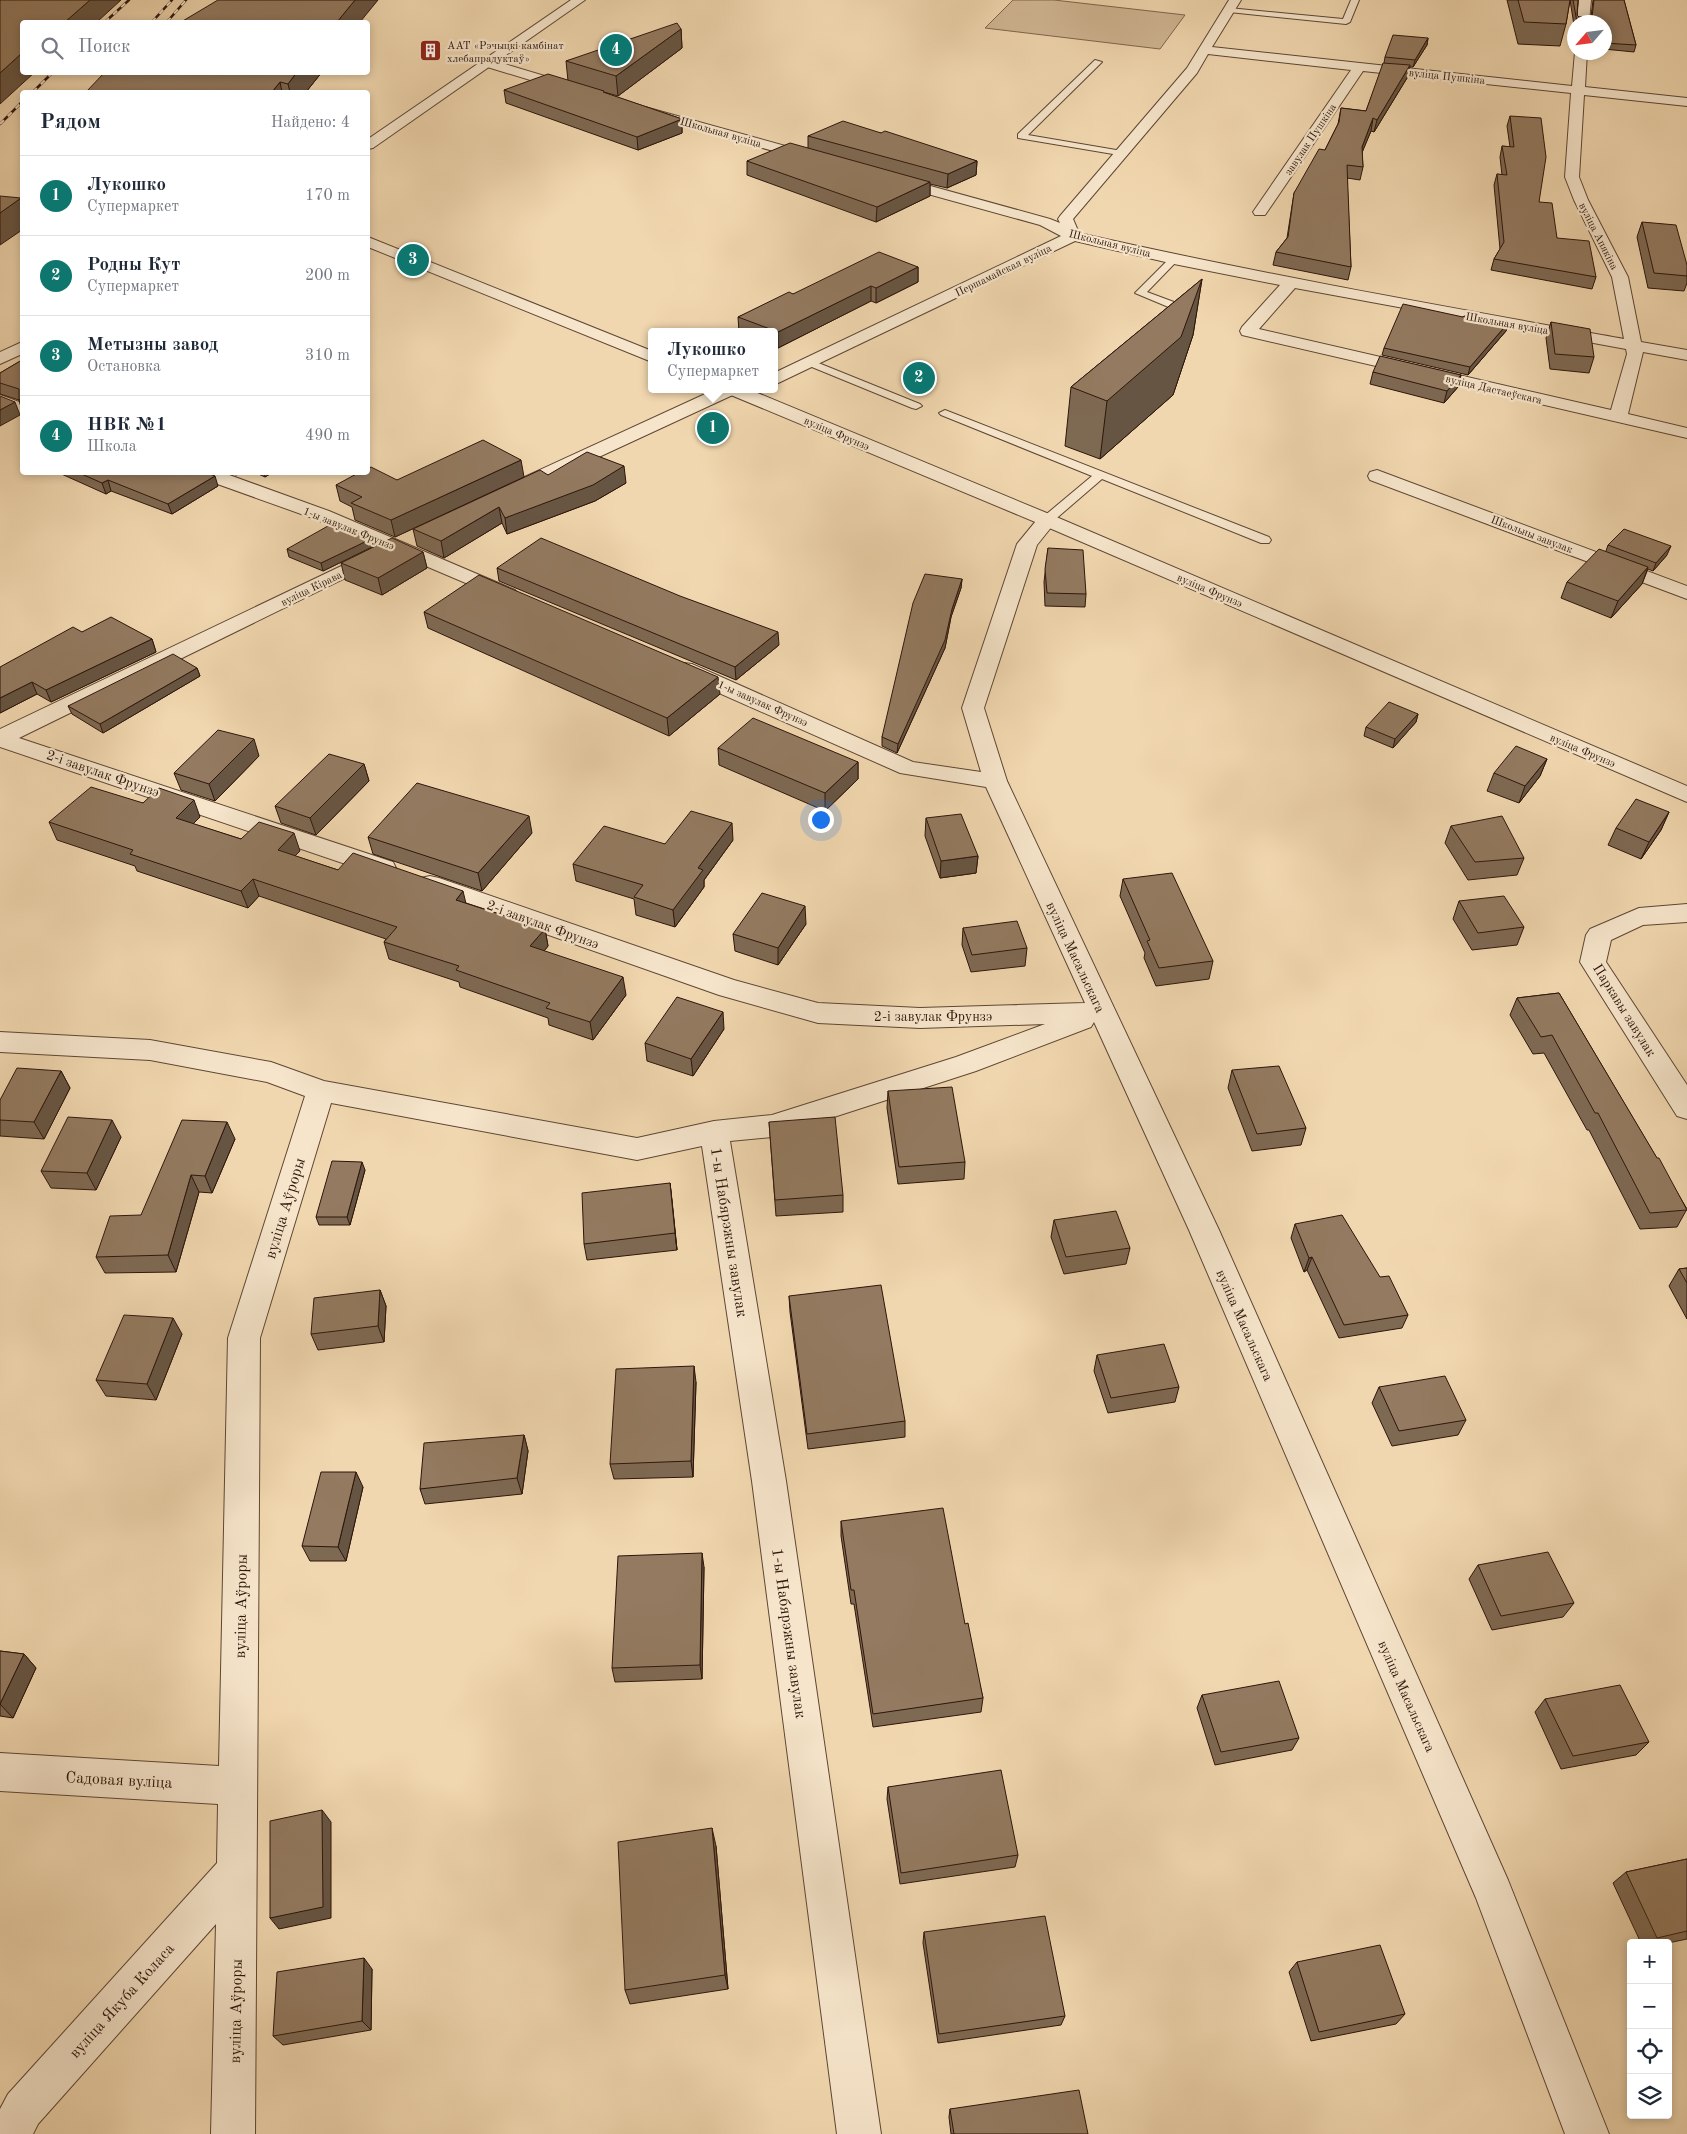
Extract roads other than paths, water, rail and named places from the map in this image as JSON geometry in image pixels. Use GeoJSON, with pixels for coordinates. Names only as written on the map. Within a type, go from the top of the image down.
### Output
{"type":"FeatureCollection","features":[{"type":"Feature","properties":{"kind":"street"},"geometry":{"type":"LineString","coordinates":[[370,144],[579,0]]}},
{"type":"Feature","properties":{"kind":"street"},"geometry":{"type":"LineString","coordinates":[[1584,15],[1585,0]]}},
{"type":"Feature","properties":{"kind":"street"},"geometry":{"type":"LineString","coordinates":[[1073,236],[1065,219],[1192,70],[1232,5]]}},
{"type":"Feature","properties":{"kind":"street","name":"вуліца Пушкіна"},"geometry":{"type":"LineString","coordinates":[[1206,50],[1687,102]]}},
{"type":"Feature","properties":{"kind":"street","name":"вуліца Апякіна"},"geometry":{"type":"LineString","coordinates":[[1581,60],[1572,177],[1581,200],[1620,277],[1636,354],[1618,417]]}},
{"type":"Feature","properties":{"kind":"street"},"geometry":{"type":"LineString","coordinates":[[488,64],[592,94]]}},
{"type":"Feature","properties":{"kind":"street","name":"завулак Пушкіна"},"geometry":{"type":"LineString","coordinates":[[1260,212],[1360,66]]}},
{"type":"Feature","properties":{"kind":"street","name":"Школьная вуліца"},"geometry":{"type":"LineString","coordinates":[[629,106],[825,161]]}},
{"type":"Feature","properties":{"kind":"street","name":"Школьная вуліца"},"geometry":{"type":"LineString","coordinates":[[881,177],[1045,222],[1073,236],[1174,259],[1687,355]]}},
{"type":"Feature","properties":{"kind":"street","name":"Першамайская вуліца"},"geometry":{"type":"LineString","coordinates":[[778,378],[1073,236]]}},
{"type":"Feature","properties":{"kind":"street"},"geometry":{"type":"LineString","coordinates":[[370,243],[648,355]]}},
{"type":"Feature","properties":{"kind":"street","name":"вуліца Дастаеўскага"},"geometry":{"type":"LineString","coordinates":[[1291,282],[1248,331],[1687,433]]}},
{"type":"Feature","properties":{"kind":"street"},"geometry":{"type":"LineString","coordinates":[[0,359],[20,348]]}},
{"type":"Feature","properties":{"kind":"street"},"geometry":{"type":"LineString","coordinates":[[491,500],[736,393]]}},
{"type":"Feature","properties":{"kind":"street","name":"вуліца Фрунзэ"},"geometry":{"type":"LineString","coordinates":[[746,393],[1687,794]]}},
{"type":"Feature","properties":{"kind":"street"},"geometry":{"type":"LineString","coordinates":[[0,400],[20,407]]}},
{"type":"Feature","properties":{"kind":"street","name":"1-ы завулак Фрунзэ"},"geometry":{"type":"LineString","coordinates":[[210,475],[322,515],[523,601]]}},
{"type":"Feature","properties":{"kind":"street","name":"Школьны завулак"},"geometry":{"type":"LineString","coordinates":[[1377,476],[1687,593]]}},
{"type":"Feature","properties":{"kind":"street","name":"вуліца Масальскага"},"geometry":{"type":"LineString","coordinates":[[1047,520],[1027,544],[973,708],[995,781],[1204,1230],[1494,1894],[1587,2134]]}},
{"type":"Feature","properties":{"kind":"street","name":"вуліца Кірава"},"geometry":{"type":"LineString","coordinates":[[0,738],[418,535]]}},
{"type":"Feature","properties":{"kind":"street","name":"1-ы завулак Фрунзэ"},"geometry":{"type":"LineString","coordinates":[[669,663],[770,705],[908,768],[995,781]]}},
{"type":"Feature","properties":{"kind":"street","name":"2-і завулак Фрунзэ"},"geometry":{"type":"LineString","coordinates":[[0,738],[728,988],[818,1013],[920,1018],[1102,1012]]}},
{"type":"Feature","properties":{"kind":"street","name":"Паркавы завулак"},"geometry":{"type":"LineString","coordinates":[[1687,913],[1639,917],[1599,934],[1593,962],[1687,1108]]}},
{"type":"Feature","properties":{"kind":"street"},"geometry":{"type":"LineString","coordinates":[[0,1042],[150,1050],[271,1072],[321,1091],[637,1149],[714,1132],[772,1126],[966,1064],[1102,1012]]}},
{"type":"Feature","properties":{"kind":"street","name":"вуліца Аўроры"},"geometry":{"type":"LineString","coordinates":[[233,2134],[244,1338],[321,1091]]}},
{"type":"Feature","properties":{"kind":"street","name":"1-ы Набярэжны завулак"},"geometry":{"type":"LineString","coordinates":[[714,1132],[769,1482],[859,2134]]}},
{"type":"Feature","properties":{"kind":"street","name":"Садовая вуліца"},"geometry":{"type":"LineString","coordinates":[[0,1772],[238,1786]]}},
{"type":"Feature","properties":{"kind":"street","name":"вуліца Якуба Коласа"},"geometry":{"type":"LineString","coordinates":[[10,2134],[23,2109],[237,1870]]}},
{"type":"Feature","properties":{"kind":"lane"},"geometry":{"type":"LineString","coordinates":[[1232,5],[1346,22],[1355,0]]}},
{"type":"Feature","properties":{"kind":"lane"},"geometry":{"type":"LineString","coordinates":[[1098,62],[1021,136],[1122,154]]}},
{"type":"Feature","properties":{"kind":"lane"},"geometry":{"type":"LineString","coordinates":[[1171,321],[1186,310],[1140,293],[1174,259]]}},
{"type":"Feature","properties":{"kind":"lane"},"geometry":{"type":"LineString","coordinates":[[811,363],[916,406]]}},
{"type":"Feature","properties":{"kind":"lane"},"geometry":{"type":"LineString","coordinates":[[945,413],[1265,540]]}},
{"type":"Feature","properties":{"kind":"lane"},"geometry":{"type":"LineString","coordinates":[[1047,520],[1101,474]]}},
{"type":"Feature","properties":{"kind":"railway"},"geometry":{"type":"LineString","coordinates":[[107,20],[129,0]]}},
{"type":"Feature","properties":{"kind":"railway"},"geometry":{"type":"LineString","coordinates":[[154,20],[172,0]]}},
{"type":"Feature","properties":{"kind":"railway"},"geometry":{"type":"LineString","coordinates":[[169,20],[186,0]]}},
{"type":"Feature","properties":{"kind":"railway"},"geometry":{"type":"LineString","coordinates":[[35,90],[50,75]]}},
{"type":"Feature","properties":{"kind":"railway"},"geometry":{"type":"LineString","coordinates":[[0,124],[20,104]]}},
{"type":"Feature","properties":{"kind":"place","name":"НВК №1"},"geometry":{"type":"Point","coordinates":[616,50]}},
{"type":"Feature","properties":{"kind":"place","name":"ААТ «Рэчыцкі камбінат хлебапрадуктаў»"},"geometry":{"type":"Point","coordinates":[431,51]}},
{"type":"Feature","properties":{"kind":"place","name":"Метызны завод"},"geometry":{"type":"Point","coordinates":[413,260]}},
{"type":"Feature","properties":{"kind":"place","name":"Родны Кут"},"geometry":{"type":"Point","coordinates":[919,378]}},
{"type":"Feature","properties":{"kind":"place","name":"Лукошко"},"geometry":{"type":"Point","coordinates":[713,428]}}]}
